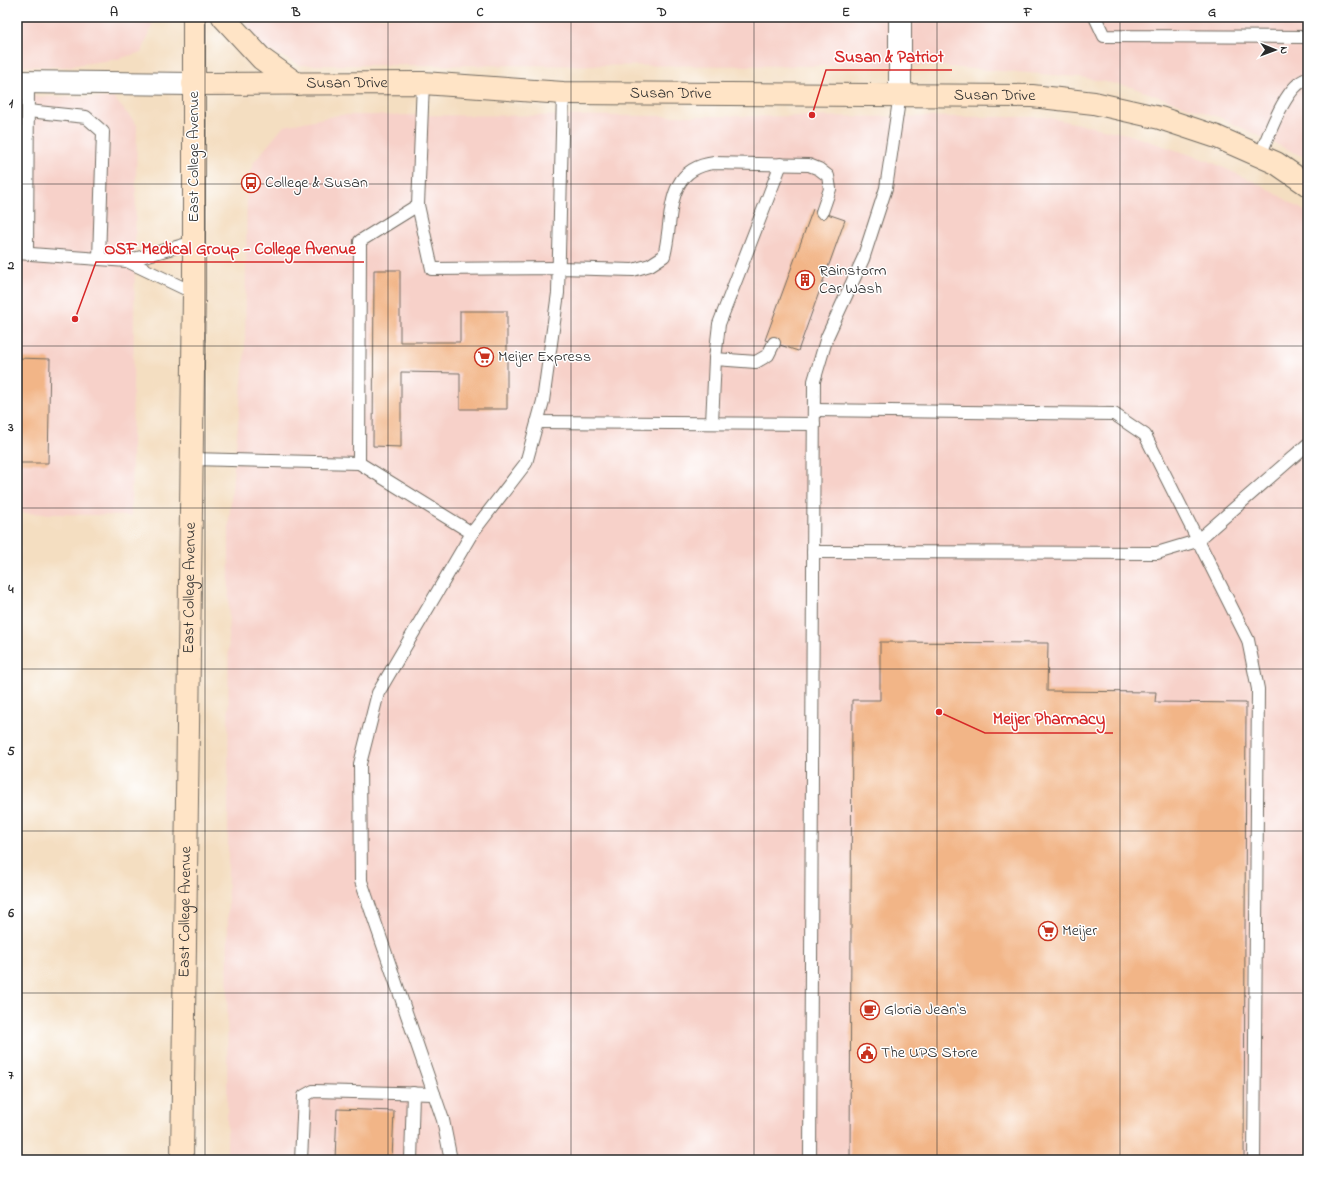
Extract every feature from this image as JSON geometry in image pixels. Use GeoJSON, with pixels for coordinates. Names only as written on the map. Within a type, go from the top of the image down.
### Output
{"type":"FeatureCollection","features":[{"type":"Feature","properties":{"kind":"main road","name":"East College Avenue"},"geometry":{"type":"LineString","coordinates":[[182,1160],[194,293],[194,17]]}},
{"type":"Feature","properties":{"kind":"main road"},"geometry":{"type":"LineString","coordinates":[[222,17],[262,59],[297,84]]}},
{"type":"Feature","properties":{"kind":"main road","name":"Susan Drive"},"geometry":{"type":"LineString","coordinates":[[193,84],[423,83],[563,93],[1032,96],[1094,103],[1160,118],[1217,137],[1276,163],[1308,185]]}},
{"type":"Feature","properties":{"kind":"street"},"geometry":{"type":"LineString","coordinates":[[900,17],[900,94]]}},
{"type":"Feature","properties":{"kind":"street","name":"Susan Drive"},"geometry":{"type":"LineString","coordinates":[[23,82],[193,84]]}},
{"type":"Feature","properties":{"kind":"lane"},"geometry":{"type":"LineString","coordinates":[[1095,17],[1104,36],[1308,37]]}},
{"type":"Feature","properties":{"kind":"lane"},"geometry":{"type":"LineString","coordinates":[[1260,156],[1284,99],[1303,80],[1308,79]]}},
{"type":"Feature","properties":{"kind":"lane"},"geometry":{"type":"LineString","coordinates":[[23,82],[28,110],[22,253],[128,261],[194,242]]}},
{"type":"Feature","properties":{"kind":"lane"},"geometry":{"type":"LineString","coordinates":[[423,83],[418,205],[432,269],[559,268],[633,270],[650,265],[664,256],[675,191],[687,174],[700,165],[714,163],[809,165],[819,169],[828,176],[830,189],[822,212]]}},
{"type":"Feature","properties":{"kind":"lane"},"geometry":{"type":"LineString","coordinates":[[451,1160],[443,1120],[361,881],[360,764],[378,693],[472,533],[526,463],[543,401],[558,293],[563,93]]}},
{"type":"Feature","properties":{"kind":"lane"},"geometry":{"type":"LineString","coordinates":[[810,1160],[814,381],[828,337],[863,258],[886,188],[900,94]]}},
{"type":"Feature","properties":{"kind":"lane"},"geometry":{"type":"LineString","coordinates":[[28,110],[86,117],[103,132],[99,259]]}},
{"type":"Feature","properties":{"kind":"lane"},"geometry":{"type":"LineString","coordinates":[[712,423],[715,359],[719,324],[781,164]]}},
{"type":"Feature","properties":{"kind":"lane"},"geometry":{"type":"LineString","coordinates":[[358,463],[360,241],[418,205]]}},
{"type":"Feature","properties":{"kind":"lane"},"geometry":{"type":"LineString","coordinates":[[128,261],[194,293]]}},
{"type":"Feature","properties":{"kind":"lane"},"geometry":{"type":"LineString","coordinates":[[715,359],[756,362],[768,355],[774,343]]}},
{"type":"Feature","properties":{"kind":"lane"},"geometry":{"type":"LineString","coordinates":[[814,410],[1114,414],[1145,435],[1248,640],[1258,689],[1254,1160]]}},
{"type":"Feature","properties":{"kind":"lane"},"geometry":{"type":"LineString","coordinates":[[537,422],[814,424]]}},
{"type":"Feature","properties":{"kind":"lane"},"geometry":{"type":"LineString","coordinates":[[813,552],[1157,553],[1197,541],[1308,444]]}},
{"type":"Feature","properties":{"kind":"lane"},"geometry":{"type":"LineString","coordinates":[[192,459],[358,463],[472,533]]}},
{"type":"Feature","properties":{"kind":"lane"},"geometry":{"type":"LineString","coordinates":[[301,1160],[304,1096],[313,1091],[434,1094]]}},
{"type":"Feature","properties":{"kind":"lane"},"geometry":{"type":"LineString","coordinates":[[411,1160],[413,1093]]}},
{"type":"Feature","properties":{"kind":"shaded area"},"geometry":{"type":"Polygon","coordinates":[[[17,17],[153,17],[152,26],[142,52],[118,59],[63,67],[17,66],[17,17]]]}},
{"type":"Feature","properties":{"kind":"shaded area"},"geometry":{"type":"Polygon","coordinates":[[[244,17],[1308,17],[1308,159],[1221,118],[1131,87],[1080,77],[935,66],[300,65],[264,48],[249,29],[244,17]]]}},
{"type":"Feature","properties":{"kind":"shaded area"},"geometry":{"type":"Polygon","coordinates":[[[17,96],[114,98],[137,125],[131,516],[17,513],[17,96]]]}},
{"type":"Feature","properties":{"kind":"shaded area"},"geometry":{"type":"Polygon","coordinates":[[[339,115],[1045,117],[1127,134],[1209,161],[1263,186],[1308,213],[1308,1160],[227,1160],[229,521],[245,350],[247,180],[254,162],[284,126],[339,115]]]}},
{"type":"Feature","properties":{"kind":"building","name":"Rainstorm Car Wash"},"geometry":{"type":"Polygon","coordinates":[[[813,209],[845,220],[798,351],[765,340],[813,209]]]}},
{"type":"Feature","properties":{"kind":"building"},"geometry":{"type":"Polygon","coordinates":[[[374,270],[400,270],[400,342],[460,342],[460,311],[507,311],[507,409],[460,409],[460,373],[401,372],[401,447],[373,446],[374,270]]]}},
{"type":"Feature","properties":{"kind":"building"},"geometry":{"type":"Polygon","coordinates":[[[17,358],[50,359],[48,463],[17,463],[17,358]]]}},
{"type":"Feature","properties":{"kind":"building","name":"Meijer"},"geometry":{"type":"Polygon","coordinates":[[[880,642],[1048,643],[1047,691],[1156,692],[1155,702],[1246,703],[1244,1160],[850,1160],[852,700],[880,700],[880,642]]]}},
{"type":"Feature","properties":{"kind":"building"},"geometry":{"type":"Polygon","coordinates":[[[337,1109],[394,1111],[392,1160],[335,1160],[337,1109]]]}},
{"type":"Feature","properties":{"kind":"place","name":"Susan & Patriot"},"geometry":{"type":"Point","coordinates":[812,115]}},
{"type":"Feature","properties":{"kind":"place","name":"College & Susan"},"geometry":{"type":"Point","coordinates":[251,183]}},
{"type":"Feature","properties":{"kind":"place","name":"Rainstorm Car Wash"},"geometry":{"type":"Point","coordinates":[805,280]}},
{"type":"Feature","properties":{"kind":"place","name":"OSF Medical Group - College Avenue"},"geometry":{"type":"Point","coordinates":[75,319]}},
{"type":"Feature","properties":{"kind":"place","name":"Meijer Express"},"geometry":{"type":"Point","coordinates":[484,357]}},
{"type":"Feature","properties":{"kind":"place","name":"Meijer Pharmacy"},"geometry":{"type":"Point","coordinates":[939,712]}},
{"type":"Feature","properties":{"kind":"place","name":"Meijer"},"geometry":{"type":"Point","coordinates":[1048,931]}},
{"type":"Feature","properties":{"kind":"place","name":"Gloria Jean's"},"geometry":{"type":"Point","coordinates":[870,1010]}},
{"type":"Feature","properties":{"kind":"place","name":"The UPS Store"},"geometry":{"type":"Point","coordinates":[867,1053]}}]}
